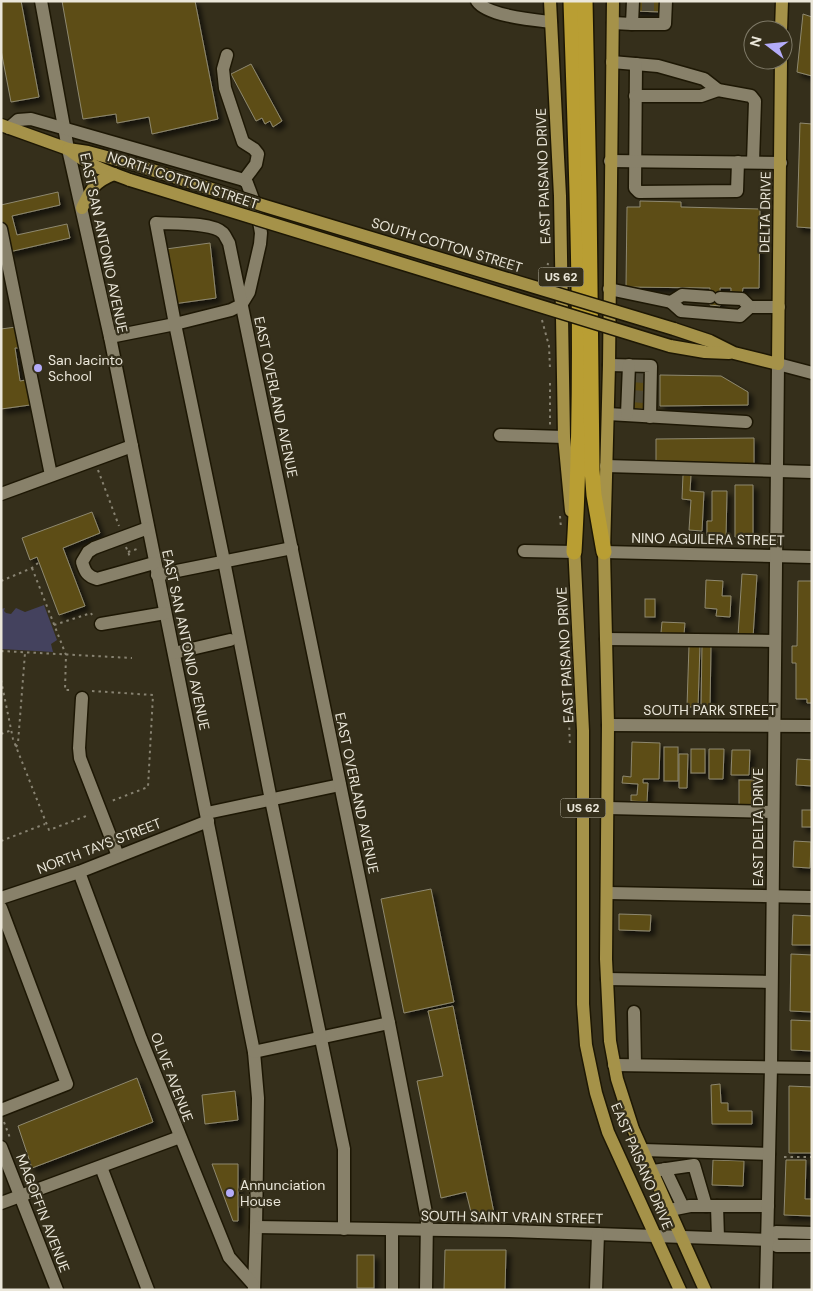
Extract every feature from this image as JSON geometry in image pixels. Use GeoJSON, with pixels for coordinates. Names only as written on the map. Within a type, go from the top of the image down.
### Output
{"type":"FeatureCollection","features":[{"type":"Feature","properties":{"kind":"highway"},"geometry":{"type":"LineString","coordinates":[[571,1],[578,266],[578,475],[574,552]]}},
{"type":"Feature","properties":{"kind":"highway"},"geometry":{"type":"LineString","coordinates":[[585,1],[592,470],[594,495],[604,552]]}},
{"type":"Feature","properties":{"kind":"main road","name":"EAST PAISANO DRIVE"},"geometry":{"type":"LineString","coordinates":[[550,1],[560,196],[564,437],[574,552],[584,731],[583,1004],[586,1045],[596,1093],[608,1132],[680,1290]]}},
{"type":"Feature","properties":{"kind":"main road","name":"EAST PAISANO DRIVE"},"geometry":{"type":"LineString","coordinates":[[613,1],[609,365],[604,552],[608,725],[607,979],[610,1041],[623,1102],[706,1290]]}},
{"type":"Feature","properties":{"kind":"main road"},"geometry":{"type":"LineString","coordinates":[[781,20],[782,1]]}},
{"type":"Feature","properties":{"kind":"main road","name":"DELTA DRIVE"},"geometry":{"type":"LineString","coordinates":[[778,364],[781,70]]}},
{"type":"Feature","properties":{"kind":"main road","name":"NORTH COTTON STREET"},"geometry":{"type":"LineString","coordinates":[[5,127],[68,149],[88,152],[132,164],[265,206]]}},
{"type":"Feature","properties":{"kind":"main road","name":"NORTH COTTON STREET"},"geometry":{"type":"LineString","coordinates":[[68,149],[85,162],[130,180],[264,221]]}},
{"type":"Feature","properties":{"kind":"main road"},"geometry":{"type":"LineString","coordinates":[[82,208],[90,191],[96,184],[114,174]]}},
{"type":"Feature","properties":{"kind":"main road","name":"SOUTH COTTON STREET"},"geometry":{"type":"LineString","coordinates":[[265,206],[674,329],[710,341],[734,353]]}},
{"type":"Feature","properties":{"kind":"main road","name":"SOUTH COTTON STREET"},"geometry":{"type":"LineString","coordinates":[[264,221],[670,346],[705,352],[734,353],[778,364]]}},
{"type":"Feature","properties":{"kind":"street","name":"EAST SAN ANTONIO AVENUE"},"geometry":{"type":"LineString","coordinates":[[41,1],[68,149],[110,338],[254,1052],[258,1098],[256,1227],[250,1288]]}},
{"type":"Feature","properties":{"kind":"street"},"geometry":{"type":"LineString","coordinates":[[477,1],[480,6],[511,17],[551,22]]}},
{"type":"Feature","properties":{"kind":"street"},"geometry":{"type":"LineString","coordinates":[[632,24],[633,1]]}},
{"type":"Feature","properties":{"kind":"street"},"geometry":{"type":"LineString","coordinates":[[613,23],[632,24],[648,18],[666,24],[666,1]]}},
{"type":"Feature","properties":{"kind":"street"},"geometry":{"type":"LineString","coordinates":[[227,55],[224,69],[225,88],[243,142],[258,154],[256,164],[244,180]]}},
{"type":"Feature","properties":{"kind":"street"},"geometry":{"type":"LineString","coordinates":[[612,62],[658,66],[704,80],[718,90],[751,96],[755,101],[753,162]]}},
{"type":"Feature","properties":{"kind":"street"},"geometry":{"type":"LineString","coordinates":[[636,64],[635,188],[639,192],[737,191],[738,162]]}},
{"type":"Feature","properties":{"kind":"street"},"geometry":{"type":"LineString","coordinates":[[635,96],[701,96],[718,90]]}},
{"type":"Feature","properties":{"kind":"street","name":"NORTH COTTON STREET"},"geometry":{"type":"LineString","coordinates":[[5,127],[18,120],[31,119],[244,180]]}},
{"type":"Feature","properties":{"kind":"street"},"geometry":{"type":"LineString","coordinates":[[610,161],[781,163]]}},
{"type":"Feature","properties":{"kind":"street","name":"EAST OVERLAND AVENUE"},"geometry":{"type":"LineString","coordinates":[[241,305],[251,284],[261,233],[257,210],[247,183],[244,180]]}},
{"type":"Feature","properties":{"kind":"street","name":"EAST OVERLAND AVENUE"},"geometry":{"type":"LineString","coordinates":[[175,324],[156,223],[215,228],[223,232],[229,243],[389,1022],[427,1218],[426,1290]]}},
{"type":"Feature","properties":{"kind":"street"},"geometry":{"type":"LineString","coordinates":[[1,229],[51,476]]}},
{"type":"Feature","properties":{"kind":"street"},"geometry":{"type":"LineString","coordinates":[[609,289],[671,302],[681,311],[740,316],[750,307],[779,307]]}},
{"type":"Feature","properties":{"kind":"street"},"geometry":{"type":"LineString","coordinates":[[671,302],[682,295],[742,298],[750,307]]}},
{"type":"Feature","properties":{"kind":"street"},"geometry":{"type":"LineString","coordinates":[[110,338],[231,310],[241,305]]}},
{"type":"Feature","properties":{"kind":"street"},"geometry":{"type":"LineString","coordinates":[[175,324],[344,1149],[344,1229]]}},
{"type":"Feature","properties":{"kind":"street","name":"SOUTH COTTON STREET"},"geometry":{"type":"LineString","coordinates":[[778,364],[812,373]]}},
{"type":"Feature","properties":{"kind":"street","name":"EAST DELTA DRIVE"},"geometry":{"type":"LineString","coordinates":[[766,1290],[771,1067],[778,364]]}},
{"type":"Feature","properties":{"kind":"street"},"geometry":{"type":"LineString","coordinates":[[609,365],[637,374]]}},
{"type":"Feature","properties":{"kind":"street"},"geometry":{"type":"LineString","coordinates":[[637,374],[638,396],[650,417]]}},
{"type":"Feature","properties":{"kind":"street"},"geometry":{"type":"LineString","coordinates":[[627,414],[638,396],[637,374]]}},
{"type":"Feature","properties":{"kind":"street"},"geometry":{"type":"LineString","coordinates":[[608,414],[746,422]]}},
{"type":"Feature","properties":{"kind":"street"},"geometry":{"type":"LineString","coordinates":[[500,435],[564,437]]}},
{"type":"Feature","properties":{"kind":"street"},"geometry":{"type":"LineString","coordinates":[[1,494],[132,446]]}},
{"type":"Feature","properties":{"kind":"street"},"geometry":{"type":"LineString","coordinates":[[606,466],[812,472]]}},
{"type":"Feature","properties":{"kind":"street"},"geometry":{"type":"LineString","coordinates":[[148,528],[88,552],[82,562],[89,577],[97,579],[134,569],[156,569],[224,561],[292,548]]}},
{"type":"Feature","properties":{"kind":"street"},"geometry":{"type":"LineString","coordinates":[[524,551],[574,552]]}},
{"type":"Feature","properties":{"kind":"street","name":"NINO AGUILERA STREET"},"geometry":{"type":"LineString","coordinates":[[604,552],[812,556]]}},
{"type":"Feature","properties":{"kind":"street"},"geometry":{"type":"LineString","coordinates":[[101,624],[165,613]]}},
{"type":"Feature","properties":{"kind":"street"},"geometry":{"type":"LineString","coordinates":[[606,639],[775,641]]}},
{"type":"Feature","properties":{"kind":"street"},"geometry":{"type":"LineString","coordinates":[[174,653],[230,640]]}},
{"type":"Feature","properties":{"kind":"street"},"geometry":{"type":"LineString","coordinates":[[83,693],[80,758],[118,856]]}},
{"type":"Feature","properties":{"kind":"street","name":"SOUTH PARK STREET"},"geometry":{"type":"LineString","coordinates":[[608,725],[812,726]]}},
{"type":"Feature","properties":{"kind":"street","name":"NORTH TAYS STREET"},"geometry":{"type":"LineString","coordinates":[[1,898],[78,872],[207,817],[271,800],[340,785]]}},
{"type":"Feature","properties":{"kind":"street"},"geometry":{"type":"LineString","coordinates":[[608,808],[773,812]]}},
{"type":"Feature","properties":{"kind":"street","name":"OLIVE AVENUE"},"geometry":{"type":"LineString","coordinates":[[78,872],[180,1138],[229,1257],[250,1288]]}},
{"type":"Feature","properties":{"kind":"street"},"geometry":{"type":"LineString","coordinates":[[608,893],[812,897]]}},
{"type":"Feature","properties":{"kind":"street"},"geometry":{"type":"LineString","coordinates":[[1,908],[67,1084],[1,1110]]}},
{"type":"Feature","properties":{"kind":"street"},"geometry":{"type":"LineString","coordinates":[[607,979],[771,982]]}},
{"type":"Feature","properties":{"kind":"street"},"geometry":{"type":"LineString","coordinates":[[634,1012],[635,1065]]}},
{"type":"Feature","properties":{"kind":"street"},"geometry":{"type":"LineString","coordinates":[[254,1052],[389,1022]]}},
{"type":"Feature","properties":{"kind":"street"},"geometry":{"type":"LineString","coordinates":[[614,1065],[812,1068]]}},
{"type":"Feature","properties":{"kind":"street"},"geometry":{"type":"LineString","coordinates":[[1,1202],[180,1138]]}},
{"type":"Feature","properties":{"kind":"street","name":"MAGOFFIN AVENUE"},"geometry":{"type":"LineString","coordinates":[[1,1147],[57,1290]]}},
{"type":"Feature","properties":{"kind":"street"},"geometry":{"type":"LineString","coordinates":[[643,1150],[769,1154]]}},
{"type":"Feature","properties":{"kind":"street"},"geometry":{"type":"LineString","coordinates":[[692,1151],[694,1165],[712,1206],[718,1238]]}},
{"type":"Feature","properties":{"kind":"street"},"geometry":{"type":"LineString","coordinates":[[652,1171],[694,1165]]}},
{"type":"Feature","properties":{"kind":"street"},"geometry":{"type":"LineString","coordinates":[[101,1166],[148,1290]]}},
{"type":"Feature","properties":{"kind":"street"},"geometry":{"type":"LineString","coordinates":[[666,1169],[683,1207]]}},
{"type":"Feature","properties":{"kind":"street"},"geometry":{"type":"LineString","coordinates":[[670,1210],[683,1207],[768,1206]]}},
{"type":"Feature","properties":{"kind":"street","name":"SOUTH SAINT VRAIN STREET"},"geometry":{"type":"LineString","coordinates":[[256,1227],[718,1238],[768,1240],[777,1246],[812,1246]]}},
{"type":"Feature","properties":{"kind":"street"},"geometry":{"type":"LineString","coordinates":[[392,1230],[392,1290]]}},
{"type":"Feature","properties":{"kind":"street","name":"SOUTH SAINT VRAIN STREET"},"geometry":{"type":"LineString","coordinates":[[768,1240],[776,1232],[812,1233]]}},
{"type":"Feature","properties":{"kind":"street"},"geometry":{"type":"LineString","coordinates":[[596,1290],[598,1234]]}},
{"type":"Feature","properties":{"kind":"path"},"geometry":{"type":"LineString","coordinates":[[550,383],[550,428]]}},
{"type":"Feature","properties":{"kind":"path"},"geometry":{"type":"LineString","coordinates":[[98,470],[134,569]]}},
{"type":"Feature","properties":{"kind":"path"},"geometry":{"type":"LineString","coordinates":[[128,552],[142,547]]}},
{"type":"Feature","properties":{"kind":"path"},"geometry":{"type":"LineString","coordinates":[[1,581],[32,568],[38,563]]}},
{"type":"Feature","properties":{"kind":"path"},"geometry":{"type":"LineString","coordinates":[[32,568],[66,655],[65,690],[83,693],[153,695],[148,787],[104,804]]}},
{"type":"Feature","properties":{"kind":"path"},"geometry":{"type":"LineString","coordinates":[[54,625],[91,614],[101,624]]}},
{"type":"Feature","properties":{"kind":"path"},"geometry":{"type":"LineString","coordinates":[[1,651],[132,658]]}},
{"type":"Feature","properties":{"kind":"path"},"geometry":{"type":"LineString","coordinates":[[16,748],[18,743],[24,653]]}},
{"type":"Feature","properties":{"kind":"path"},"geometry":{"type":"LineString","coordinates":[[1,680],[16,748],[49,830],[94,813]]}},
{"type":"Feature","properties":{"kind":"path"},"geometry":{"type":"LineString","coordinates":[[1,734],[12,730]]}},
{"type":"Feature","properties":{"kind":"path"},"geometry":{"type":"LineString","coordinates":[[1,841],[45,824]]}},
{"type":"Feature","properties":{"kind":"path"},"geometry":{"type":"LineString","coordinates":[[784,1157],[812,1157]]}},
{"type":"Feature","properties":{"kind":"shaded area"},"geometry":{"type":"Polygon","coordinates":[[[44,605],[57,640],[51,644],[53,652],[1,649],[1,609],[5,608],[4,611],[6,613],[11,614],[16,608],[25,612],[44,605]]]}},
{"type":"Feature","properties":{"kind":"building"},"geometry":{"type":"Polygon","coordinates":[[[1,1],[21,1],[39,97],[11,102],[1,50],[1,1]]]}},
{"type":"Feature","properties":{"kind":"building"},"geometry":{"type":"Polygon","coordinates":[[[62,1],[195,1],[218,119],[152,134],[149,117],[117,123],[116,114],[83,119],[62,1]]]}},
{"type":"Feature","properties":{"kind":"building"},"geometry":{"type":"Polygon","coordinates":[[[633,1],[663,1],[663,12],[633,11],[633,1]]]}},
{"type":"Feature","properties":{"kind":"building"},"geometry":{"type":"Polygon","coordinates":[[[803,14],[812,17],[812,76],[797,72],[803,14]]]}},
{"type":"Feature","properties":{"kind":"building"},"geometry":{"type":"Polygon","coordinates":[[[251,64],[282,121],[273,127],[270,121],[265,124],[262,118],[256,121],[231,74],[251,64]]]}},
{"type":"Feature","properties":{"kind":"building"},"geometry":{"type":"Polygon","coordinates":[[[800,123],[812,124],[812,228],[797,227],[800,123]]]}},
{"type":"Feature","properties":{"kind":"building"},"geometry":{"type":"Polygon","coordinates":[[[58,192],[60,205],[12,216],[17,235],[67,224],[70,238],[9,252],[1,218],[1,205],[58,192]]]}},
{"type":"Feature","properties":{"kind":"building"},"geometry":{"type":"Polygon","coordinates":[[[640,201],[681,202],[681,207],[760,209],[759,288],[743,288],[742,295],[731,295],[731,288],[720,288],[720,306],[710,305],[710,288],[626,287],[627,207],[640,207],[640,201]]]}},
{"type":"Feature","properties":{"kind":"building"},"geometry":{"type":"Polygon","coordinates":[[[210,243],[216,298],[173,304],[166,249],[210,243]]]}},
{"type":"Feature","properties":{"kind":"building"},"geometry":{"type":"Polygon","coordinates":[[[16,327],[19,348],[15,348],[20,381],[26,380],[30,405],[1,409],[1,329],[16,327]]]}},
{"type":"Feature","properties":{"kind":"building"},"geometry":{"type":"Polygon","coordinates":[[[632,372],[645,372],[644,409],[631,409],[632,372]]]}},
{"type":"Feature","properties":{"kind":"building"},"geometry":{"type":"Polygon","coordinates":[[[660,375],[721,376],[748,392],[748,405],[660,406],[660,375]]]}},
{"type":"Feature","properties":{"kind":"building"},"geometry":{"type":"Polygon","coordinates":[[[754,438],[754,464],[656,465],[656,439],[754,438]]]}},
{"type":"Feature","properties":{"kind":"building"},"geometry":{"type":"Polygon","coordinates":[[[683,475],[691,475],[690,491],[704,492],[702,531],[689,530],[691,500],[682,499],[683,475]]]}},
{"type":"Feature","properties":{"kind":"building"},"geometry":{"type":"Polygon","coordinates":[[[735,485],[753,485],[753,536],[735,537],[735,485]]]}},
{"type":"Feature","properties":{"kind":"building"},"geometry":{"type":"Polygon","coordinates":[[[712,491],[727,491],[726,537],[707,536],[707,521],[712,521],[712,491]]]}},
{"type":"Feature","properties":{"kind":"building"},"geometry":{"type":"Polygon","coordinates":[[[92,512],[100,533],[63,548],[85,606],[59,615],[37,557],[30,560],[22,538],[92,512]]]}},
{"type":"Feature","properties":{"kind":"building"},"geometry":{"type":"Polygon","coordinates":[[[742,574],[757,575],[753,637],[738,636],[742,574]]]}},
{"type":"Feature","properties":{"kind":"building"},"geometry":{"type":"Polygon","coordinates":[[[706,580],[723,581],[722,596],[731,596],[730,617],[716,616],[717,609],[705,608],[706,580]]]}},
{"type":"Feature","properties":{"kind":"building"},"geometry":{"type":"Polygon","coordinates":[[[798,581],[812,581],[812,703],[807,703],[807,699],[796,699],[796,663],[792,663],[792,646],[797,646],[798,581]]]}},
{"type":"Feature","properties":{"kind":"building"},"geometry":{"type":"Polygon","coordinates":[[[645,599],[655,599],[655,617],[645,617],[645,599]]]}},
{"type":"Feature","properties":{"kind":"building"},"geometry":{"type":"Polygon","coordinates":[[[662,622],[685,623],[684,634],[661,633],[662,622]]]}},
{"type":"Feature","properties":{"kind":"building"},"geometry":{"type":"Polygon","coordinates":[[[689,645],[700,645],[698,707],[687,707],[689,645]]]}},
{"type":"Feature","properties":{"kind":"building"},"geometry":{"type":"Polygon","coordinates":[[[702,646],[711,646],[710,708],[701,708],[702,646]]]}},
{"type":"Feature","properties":{"kind":"building"},"geometry":{"type":"Polygon","coordinates":[[[632,742],[660,743],[659,779],[643,779],[643,783],[648,783],[647,802],[631,801],[631,795],[637,795],[638,784],[622,783],[623,776],[631,777],[632,742]]]}},
{"type":"Feature","properties":{"kind":"building"},"geometry":{"type":"Polygon","coordinates":[[[664,747],[678,747],[678,781],[664,781],[664,747]]]}},
{"type":"Feature","properties":{"kind":"building"},"geometry":{"type":"Polygon","coordinates":[[[691,749],[705,749],[705,773],[691,773],[691,749]]]}},
{"type":"Feature","properties":{"kind":"building"},"geometry":{"type":"Polygon","coordinates":[[[709,749],[724,749],[723,779],[709,779],[709,749]]]}},
{"type":"Feature","properties":{"kind":"building"},"geometry":{"type":"Polygon","coordinates":[[[732,750],[750,750],[749,775],[731,775],[732,750]]]}},
{"type":"Feature","properties":{"kind":"building"},"geometry":{"type":"Polygon","coordinates":[[[679,754],[688,754],[687,788],[679,788],[679,754]]]}},
{"type":"Feature","properties":{"kind":"building"},"geometry":{"type":"Polygon","coordinates":[[[797,759],[812,760],[812,786],[796,785],[797,759]]]}},
{"type":"Feature","properties":{"kind":"building"},"geometry":{"type":"Polygon","coordinates":[[[739,780],[754,780],[754,806],[739,806],[739,780]]]}},
{"type":"Feature","properties":{"kind":"building"},"geometry":{"type":"Polygon","coordinates":[[[802,810],[812,810],[812,827],[802,827],[802,810]]]}},
{"type":"Feature","properties":{"kind":"building"},"geometry":{"type":"Polygon","coordinates":[[[794,841],[811,842],[810,868],[793,867],[794,841]]]}},
{"type":"Feature","properties":{"kind":"building"},"geometry":{"type":"Polygon","coordinates":[[[431,889],[454,1002],[404,1013],[381,899],[431,889]]]}},
{"type":"Feature","properties":{"kind":"building"},"geometry":{"type":"Polygon","coordinates":[[[619,914],[651,915],[650,931],[619,930],[619,914]]]}},
{"type":"Feature","properties":{"kind":"building"},"geometry":{"type":"Polygon","coordinates":[[[793,915],[812,916],[812,945],[792,945],[793,915]]]}},
{"type":"Feature","properties":{"kind":"building"},"geometry":{"type":"Polygon","coordinates":[[[791,954],[812,955],[812,1012],[790,1011],[791,954]]]}},
{"type":"Feature","properties":{"kind":"building"},"geometry":{"type":"Polygon","coordinates":[[[453,1006],[494,1213],[471,1212],[466,1192],[441,1198],[417,1081],[443,1076],[428,1011],[453,1006]]]}},
{"type":"Feature","properties":{"kind":"building"},"geometry":{"type":"Polygon","coordinates":[[[791,1020],[812,1021],[812,1051],[791,1050],[791,1020]]]}},
{"type":"Feature","properties":{"kind":"building"},"geometry":{"type":"Polygon","coordinates":[[[137,1078],[153,1122],[32,1168],[18,1126],[137,1078]]]}},
{"type":"Feature","properties":{"kind":"building"},"geometry":{"type":"Polygon","coordinates":[[[720,1084],[721,1103],[728,1103],[728,1111],[752,1111],[752,1124],[712,1124],[711,1085],[720,1084]]]}},
{"type":"Feature","properties":{"kind":"building"},"geometry":{"type":"Polygon","coordinates":[[[789,1086],[812,1087],[812,1153],[789,1153],[789,1086]]]}},
{"type":"Feature","properties":{"kind":"building"},"geometry":{"type":"Polygon","coordinates":[[[235,1091],[238,1120],[205,1124],[202,1095],[235,1091]]]}},
{"type":"Feature","properties":{"kind":"building"},"geometry":{"type":"Polygon","coordinates":[[[713,1160],[744,1161],[743,1186],[712,1185],[713,1160]]]}},
{"type":"Feature","properties":{"kind":"building"},"geometry":{"type":"Polygon","coordinates":[[[786,1160],[806,1160],[805,1199],[812,1199],[812,1216],[784,1215],[786,1160]]]}},
{"type":"Feature","properties":{"kind":"building","name":"Annunciation House"},"geometry":{"type":"Polygon","coordinates":[[[212,1164],[238,1164],[238,1221],[233,1221],[212,1164]]]}},
{"type":"Feature","properties":{"kind":"building"},"geometry":{"type":"Polygon","coordinates":[[[445,1250],[506,1250],[505,1290],[444,1290],[445,1250]]]}},
{"type":"Feature","properties":{"kind":"building"},"geometry":{"type":"Polygon","coordinates":[[[357,1255],[374,1255],[374,1288],[357,1288],[357,1255]]]}},
{"type":"Feature","properties":{"kind":"tunnel"},"geometry":{"type":"LineString","coordinates":[[648,1],[648,11]]}},
{"type":"Feature","properties":{"kind":"tunnel"},"geometry":{"type":"LineString","coordinates":[[632,376],[645,377]]}},
{"type":"Feature","properties":{"kind":"tunnel"},"geometry":{"type":"LineString","coordinates":[[632,396],[644,397]]}},
{"type":"Feature","properties":{"kind":"place","name":"San Jacinto School"},"geometry":{"type":"Point","coordinates":[38,368]}},
{"type":"Feature","properties":{"kind":"place","name":"Annunciation House"},"geometry":{"type":"Point","coordinates":[230,1193]}}]}
